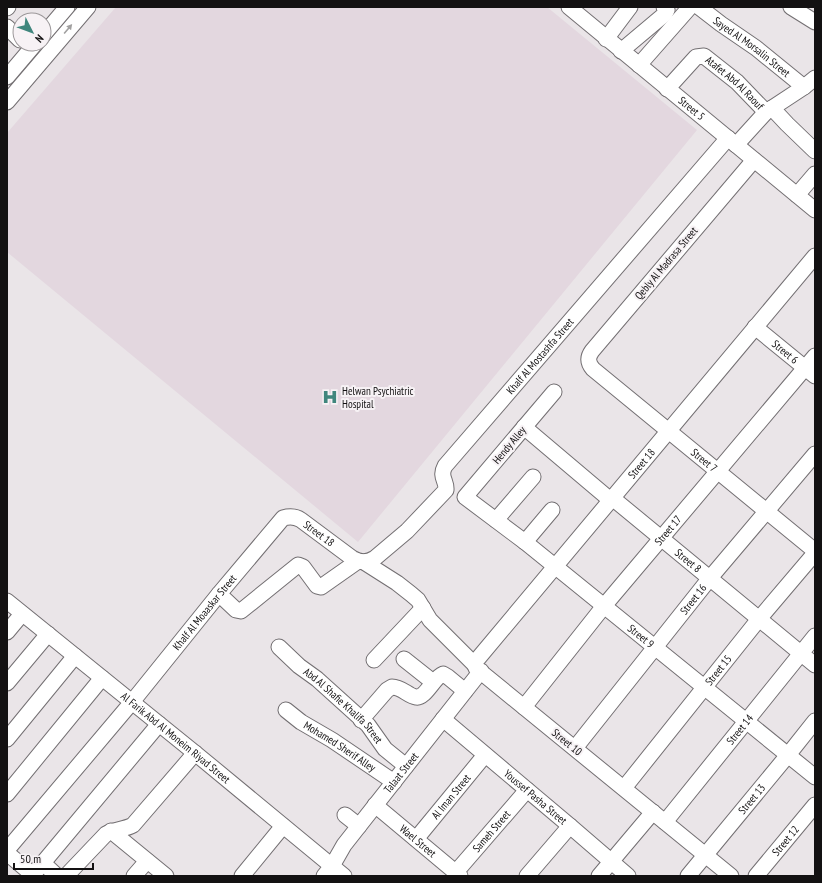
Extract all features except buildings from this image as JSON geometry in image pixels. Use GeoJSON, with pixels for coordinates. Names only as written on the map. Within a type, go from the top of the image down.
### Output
{"type":"FeatureCollection","features":[{"type":"Feature","properties":{"kind":"street"},"geometry":{"type":"LineString","coordinates":[[52,25],[67,7]]}},
{"type":"Feature","properties":{"kind":"street"},"geometry":{"type":"LineString","coordinates":[[7,102],[88,7]]}},
{"type":"Feature","properties":{"kind":"street","name":"Street 5"},"geometry":{"type":"LineString","coordinates":[[569,7],[815,210]]}},
{"type":"Feature","properties":{"kind":"street"},"geometry":{"type":"LineString","coordinates":[[606,39],[630,7]]}},
{"type":"Feature","properties":{"kind":"street"},"geometry":{"type":"LineString","coordinates":[[621,50],[665,14],[667,10],[664,7]]}},
{"type":"Feature","properties":{"kind":"street"},"geometry":{"type":"LineString","coordinates":[[639,65],[690,7]]}},
{"type":"Feature","properties":{"kind":"street","name":"Sayed Al Morsalin Street"},"geometry":{"type":"LineString","coordinates":[[699,7],[756,48],[812,82]]}},
{"type":"Feature","properties":{"kind":"street"},"geometry":{"type":"LineString","coordinates":[[791,7],[810,15]]}},
{"type":"Feature","properties":{"kind":"street"},"geometry":{"type":"LineString","coordinates":[[7,77],[23,52]]}},
{"type":"Feature","properties":{"kind":"street"},"geometry":{"type":"LineString","coordinates":[[34,52],[42,61]]}},
{"type":"Feature","properties":{"kind":"street","name":"Atafet Abd Al Raouf"},"geometry":{"type":"LineString","coordinates":[[668,89],[696,57],[704,56],[787,124],[815,150]]}},
{"type":"Feature","properties":{"kind":"street","name":"Khalf Al Mostashfa Street"},"geometry":{"type":"LineString","coordinates":[[219,594],[236,610],[241,611],[298,565],[303,567],[317,586],[321,587],[361,562],[370,562],[396,541],[444,492],[446,486],[442,474],[445,466],[732,142],[769,110],[812,82]]}},
{"type":"Feature","properties":{"kind":"street","name":"Qebly Al Madrasa Street"},"geometry":{"type":"LineString","coordinates":[[593,369],[588,360],[592,351],[754,160]]}},
{"type":"Feature","properties":{"kind":"street"},"geometry":{"type":"LineString","coordinates":[[797,195],[815,174]]}},
{"type":"Feature","properties":{"kind":"street","name":"Street 18"},"geometry":{"type":"LineString","coordinates":[[478,668],[476,661],[815,256]]}},
{"type":"Feature","properties":{"kind":"street","name":"Street 6"},"geometry":{"type":"LineString","coordinates":[[755,327],[810,372]]}},
{"type":"Feature","properties":{"kind":"street","name":"Street 17"},"geometry":{"type":"LineString","coordinates":[[524,707],[604,606],[718,471],[810,372],[815,356]]}},
{"type":"Feature","properties":{"kind":"street","name":"Street 7"},"geometry":{"type":"LineString","coordinates":[[593,369],[815,552]]}},
{"type":"Feature","properties":{"kind":"street","name":"Hendy Alley"},"geometry":{"type":"LineString","coordinates":[[465,497],[554,392]]}},
{"type":"Feature","properties":{"kind":"street","name":"Street 8"},"geometry":{"type":"LineString","coordinates":[[524,427],[612,500],[616,501],[662,538],[815,665]]}},
{"type":"Feature","properties":{"kind":"street","name":"Street 16"},"geometry":{"type":"LineString","coordinates":[[575,748],[656,648],[710,578],[815,454]]}},
{"type":"Feature","properties":{"kind":"street"},"geometry":{"type":"LineString","coordinates":[[496,520],[533,478]]}},
{"type":"Feature","properties":{"kind":"street","name":"Street 9"},"geometry":{"type":"LineString","coordinates":[[465,497],[525,542],[815,777]]}},
{"type":"Feature","properties":{"kind":"street"},"geometry":{"type":"LineString","coordinates":[[525,542],[552,510]]}},
{"type":"Feature","properties":{"kind":"street","name":"Street 18"},"geometry":{"type":"LineString","coordinates":[[278,523],[283,518],[289,516],[296,517],[361,562],[402,587],[418,600],[423,608]]}},
{"type":"Feature","properties":{"kind":"street","name":"Khalf Al Moaaskar Street"},"geometry":{"type":"LineString","coordinates":[[7,850],[132,702],[278,523]]}},
{"type":"Feature","properties":{"kind":"street","name":"Street 15"},"geometry":{"type":"LineString","coordinates":[[624,788],[759,619],[815,552]]}},
{"type":"Feature","properties":{"kind":"street","name":"Al Farik Abd Al Moneim Riyad Street"},"geometry":{"type":"LineString","coordinates":[[7,601],[283,826],[328,871],[344,876]]}},
{"type":"Feature","properties":{"kind":"street"},"geometry":{"type":"LineString","coordinates":[[374,660],[423,608]]}},
{"type":"Feature","properties":{"kind":"street","name":"Street 10"},"geometry":{"type":"LineString","coordinates":[[423,608],[430,620],[478,668],[731,876]]}},
{"type":"Feature","properties":{"kind":"street"},"geometry":{"type":"LineString","coordinates":[[7,632],[22,614]]}},
{"type":"Feature","properties":{"kind":"street"},"geometry":{"type":"LineString","coordinates":[[7,683],[48,634]]}},
{"type":"Feature","properties":{"kind":"street","name":"Street 14"},"geometry":{"type":"LineString","coordinates":[[665,822],[815,636]]}},
{"type":"Feature","properties":{"kind":"street","name":"Abd Al Shafie Khalifa Street"},"geometry":{"type":"LineString","coordinates":[[279,647],[299,666],[317,679],[373,731],[386,749],[406,766]]}},
{"type":"Feature","properties":{"kind":"street"},"geometry":{"type":"LineString","coordinates":[[7,739],[75,656]]}},
{"type":"Feature","properties":{"kind":"street"},"geometry":{"type":"LineString","coordinates":[[404,659],[433,682]]}},
{"type":"Feature","properties":{"kind":"street","name":"Talaat Street"},"geometry":{"type":"LineString","coordinates":[[328,871],[344,845],[465,691],[478,668]]}},
{"type":"Feature","properties":{"kind":"street"},"geometry":{"type":"LineString","coordinates":[[361,720],[390,688],[396,687],[419,697],[440,675],[446,675],[465,691]]}},
{"type":"Feature","properties":{"kind":"street"},"geometry":{"type":"LineString","coordinates":[[7,794],[102,678]]}},
{"type":"Feature","properties":{"kind":"street","name":"Mohamed Sherif Alley"},"geometry":{"type":"LineString","coordinates":[[286,710],[301,722],[332,740],[394,782]]}},
{"type":"Feature","properties":{"kind":"street","name":"Youssef Pasha Street"},"geometry":{"type":"LineString","coordinates":[[443,720],[628,876]]}},
{"type":"Feature","properties":{"kind":"street","name":"Street 13"},"geometry":{"type":"LineString","coordinates":[[688,876],[815,721]]}},
{"type":"Feature","properties":{"kind":"street"},"geometry":{"type":"LineString","coordinates":[[36,871],[159,724]]}},
{"type":"Feature","properties":{"kind":"street"},"geometry":{"type":"LineString","coordinates":[[66,876],[101,838],[111,831],[127,829],[133,825],[195,753]]}},
{"type":"Feature","properties":{"kind":"street","name":"Al Iman Street"},"geometry":{"type":"LineString","coordinates":[[416,839],[485,755]]}},
{"type":"Feature","properties":{"kind":"street","name":"Sameh Street"},"geometry":{"type":"LineString","coordinates":[[458,874],[527,790]]}},
{"type":"Feature","properties":{"kind":"street","name":"Wael Street"},"geometry":{"type":"LineString","coordinates":[[375,805],[458,874]]}},
{"type":"Feature","properties":{"kind":"street","name":"Street 12"},"geometry":{"type":"LineString","coordinates":[[756,876],[815,805]]}},
{"type":"Feature","properties":{"kind":"street"},"geometry":{"type":"LineString","coordinates":[[599,876],[653,812]]}},
{"type":"Feature","properties":{"kind":"street"},"geometry":{"type":"LineString","coordinates":[[345,815],[359,826]]}},
{"type":"Feature","properties":{"kind":"street"},"geometry":{"type":"LineString","coordinates":[[242,876],[283,826]]}},
{"type":"Feature","properties":{"kind":"street"},"geometry":{"type":"LineString","coordinates":[[527,876],[570,826]]}},
{"type":"Feature","properties":{"kind":"street"},"geometry":{"type":"LineString","coordinates":[[111,831],[166,876]]}},
{"type":"Feature","properties":{"kind":"street"},"geometry":{"type":"LineString","coordinates":[[7,853],[36,871],[58,876]]}},
{"type":"Feature","properties":{"kind":"street"},"geometry":{"type":"LineString","coordinates":[[134,876],[147,861]]}},
{"type":"Feature","properties":{"kind":"shaded area","name":"Helwan Psychiatric Hospital"},"geometry":{"type":"Polygon","coordinates":[[[116,7],[547,7],[697,130],[358,542],[7,252],[7,133],[116,7]]]}},
{"type":"Feature","properties":{"kind":"place","name":"Helwan Psychiatric Hospital"},"geometry":{"type":"Point","coordinates":[330,397]}}]}
